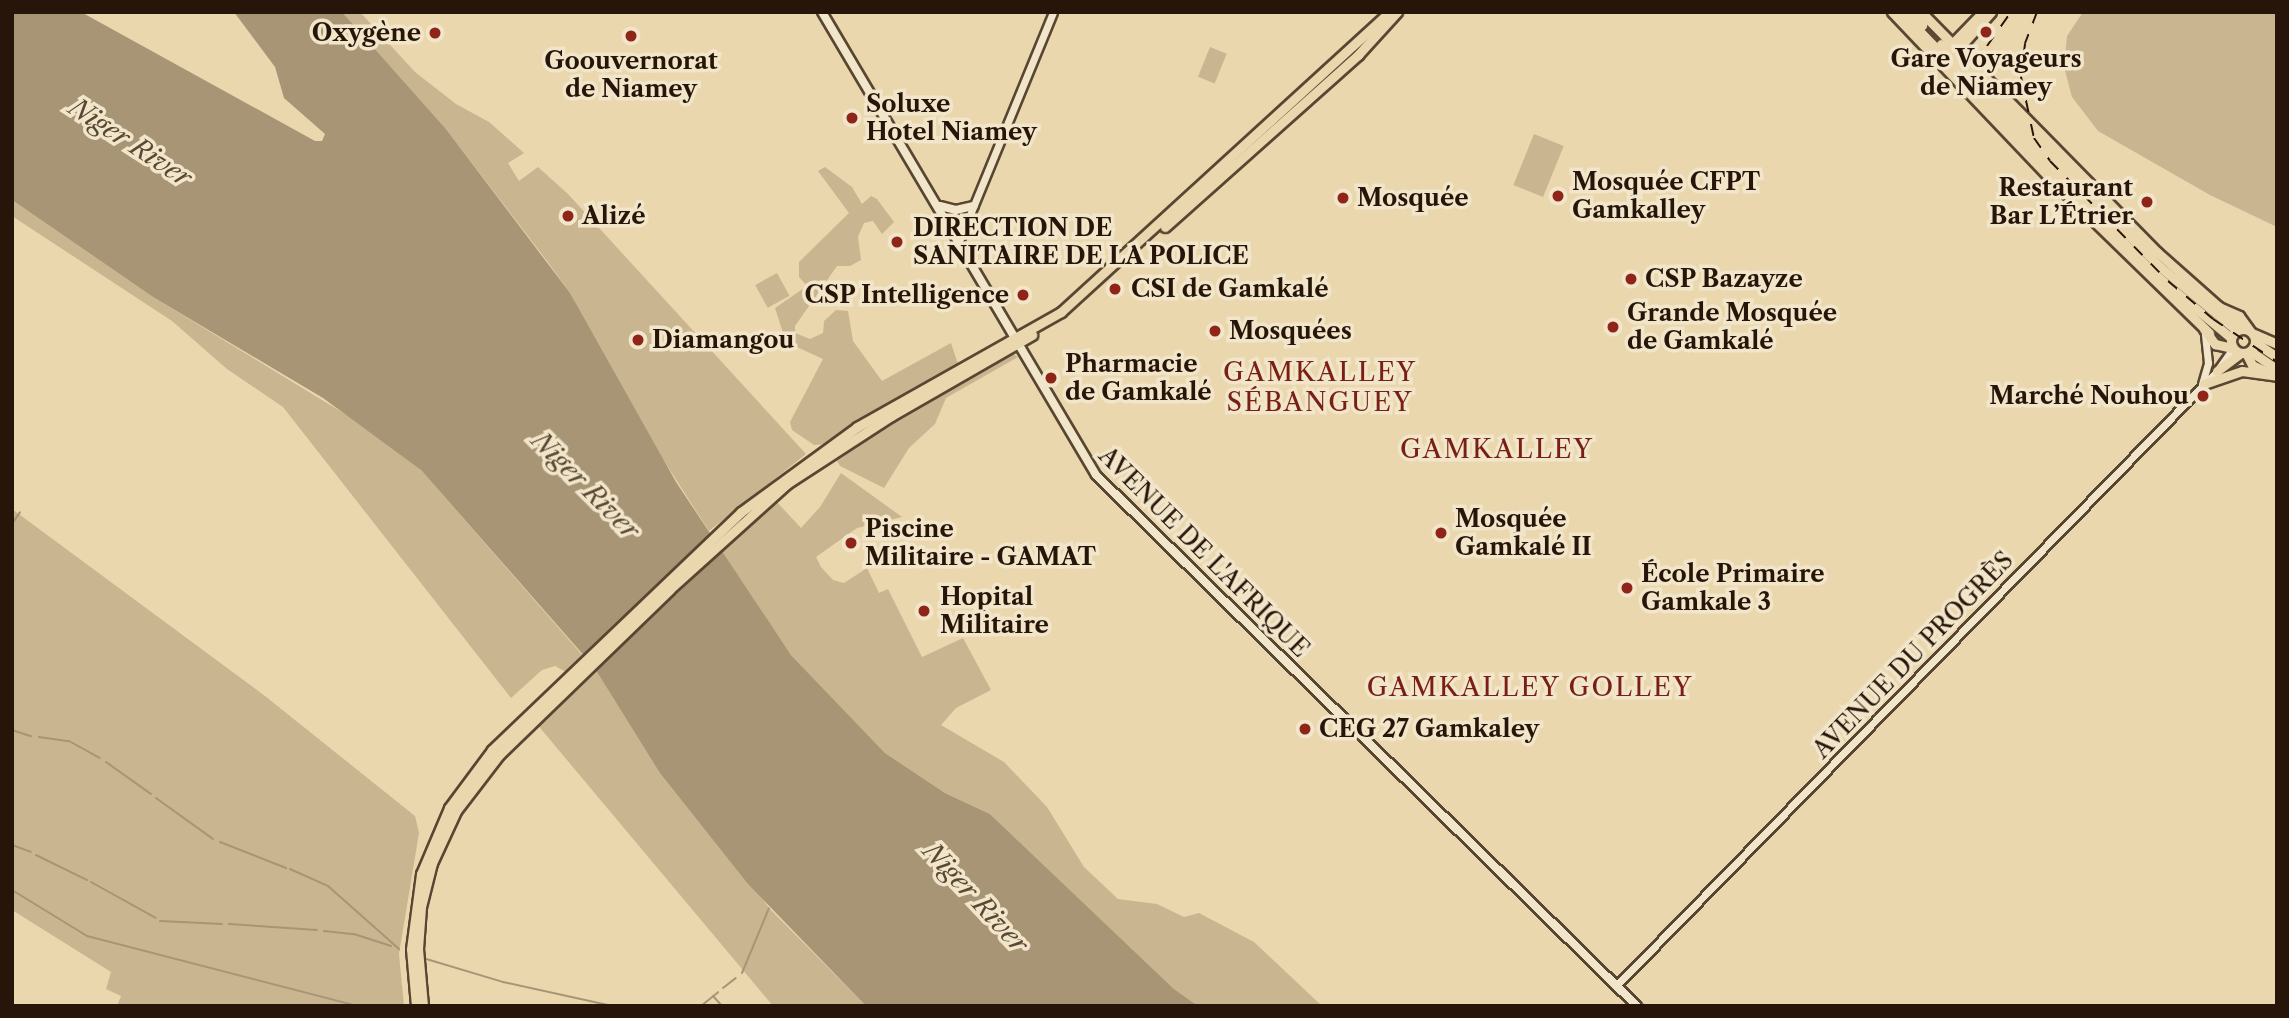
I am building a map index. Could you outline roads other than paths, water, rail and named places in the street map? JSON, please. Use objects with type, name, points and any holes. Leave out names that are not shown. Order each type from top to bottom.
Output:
[{"type":"main road","name":"AVENUE DE L'AFRIQUE","points":[[822,12],[960,239],[1085,460],[1115,496],[1637,1006]]},
{"type":"main road","points":[[1017,340],[1078,298],[1389,12]]},
{"type":"main road","points":[[416,1006],[414,954],[421,874],[465,782],[740,512],[860,430],[1082,302],[1358,55],[1397,12]]},
{"type":"main road","points":[[1892,12],[2057,185],[2203,328],[2215,344],[2243,342],[2277,346]]},
{"type":"main road","points":[[1901,12],[2151,271],[2243,342],[2277,357]]},
{"type":"main road","points":[[1910,12],[2159,266],[2243,342]]},
{"type":"main road","points":[[1921,12],[2157,252],[2236,319],[2252,365],[2277,376]]},
{"type":"main road","points":[[1955,47],[1983,12]]},
{"type":"main road","points":[[1941,33],[1968,31],[1991,12]]},
{"type":"main road","points":[[1968,31],[1968,61]]},
{"type":"main road","points":[[940,206],[956,210],[974,206]]},
{"type":"main road","points":[[950,222],[969,217]]},
{"type":"main road","points":[[2217,371],[2243,342]]},
{"type":"main road","points":[[2202,386],[2234,373],[2267,370]]},
{"type":"main road","points":[[414,954],[424,1006]]},
{"type":"street","points":[[960,239],[1053,12]]},
{"type":"street","points":[[2202,386],[2209,355],[2203,328]]},
{"type":"street","name":"AVENUE DU PROGRÈS","points":[[1617,985],[2217,371]]},
{"type":"water","name":"Niger River","points":[[12,12],[81,12],[315,141],[322,141],[325,134],[284,98],[275,67],[234,12],[342,12],[446,129],[570,293],[676,482],[791,655],[885,753],[945,793],[990,814],[1174,989],[1198,1006],[866,1006],[748,884],[660,773],[594,667],[421,470],[323,398],[153,297],[12,200]]},
{"type":"waterway","points":[[12,524],[20,512]]},
{"type":"waterway","points":[[12,730],[31,736]]},
{"type":"waterway","points":[[39,737],[69,741],[100,758]]},
{"type":"waterway","points":[[106,762],[151,794]]},
{"type":"waterway","points":[[156,798],[213,839]]},
{"type":"waterway","points":[[220,842],[286,868]]},
{"type":"waterway","points":[[12,845],[31,852]]},
{"type":"waterway","points":[[36,855],[87,880]]},
{"type":"waterway","points":[[290,869],[328,886],[399,949]]},
{"type":"waterway","points":[[91,882],[156,918]]},
{"type":"waterway","points":[[12,890],[87,936],[357,1006]]},
{"type":"waterway","points":[[742,973],[769,908]]},
{"type":"waterway","points":[[160,921],[222,924]]},
{"type":"waterway","points":[[229,924],[317,930]]},
{"type":"waterway","points":[[324,931],[354,934],[391,946]]},
{"type":"waterway","points":[[423,958],[503,982],[612,1006]]},
{"type":"waterway","points":[[723,988],[736,978]]},
{"type":"waterway","points":[[701,1006],[718,992]]},
{"type":"waterway","points":[[713,996],[722,1006]]},
{"type":"railway","points":[[1987,46],[2011,12]]},
{"type":"railway","points":[[2037,12],[2025,44],[2021,77],[2034,138],[2050,161],[2168,281],[2213,319],[2277,362]]},
{"type":"place","name":"Gare Voyageurs de Niamey","points":[[1986,32]]},
{"type":"place","name":"Oxygène","points":[[435,33]]},
{"type":"place","name":"Goouvernorat de Niamey","points":[[631,36]]},
{"type":"place","name":"Soluxe Hotel Niamey","points":[[852,118]]},
{"type":"place","name":"Mosquée CFPT Gamkalley","points":[[1558,196]]},
{"type":"place","name":"Mosquée","points":[[1343,198]]},
{"type":"place","name":"Restaurant Bar L’Étrier","points":[[2147,202]]},
{"type":"place","name":"Alizé","points":[[568,216]]},
{"type":"place","name":"DIRECTION DE SANITAIRE DE LA POLICE","points":[[897,242]]},
{"type":"place","name":"CSP Bazayze","points":[[1631,279]]},
{"type":"place","name":"CSI de Gamkalé","points":[[1115,289]]},
{"type":"place","name":"CSP Intelligence","points":[[1023,295]]},
{"type":"place","name":"Grande Mosquée de Gamkalé","points":[[1613,327]]},
{"type":"place","name":"Mosquées","points":[[1215,331]]},
{"type":"place","name":"Diamangou","points":[[638,340]]},
{"type":"place","name":"Pharmacie de Gamkalé","points":[[1051,378]]},
{"type":"place","name":"Marché Nouhou","points":[[2203,396]]},
{"type":"place","name":"Mosquée Gamkalé II","points":[[1441,533]]},
{"type":"place","name":"Piscine Militaire - GAMAT","points":[[851,543]]},
{"type":"place","name":"École Primaire Gamkale 3","points":[[1627,588]]},
{"type":"place","name":"Hopital Militaire","points":[[924,611]]},
{"type":"place","name":"CEG 27 Gamkaley","points":[[1305,729]]},
{"type":"district","name":"GAMKALLEY SÉBANGUEY","points":[[1320,388]]},
{"type":"district","name":"GAMKALLEY","points":[[1497,450]]},
{"type":"district","name":"GAMKALLEY GOLLEY","points":[[1530,688]]}]
